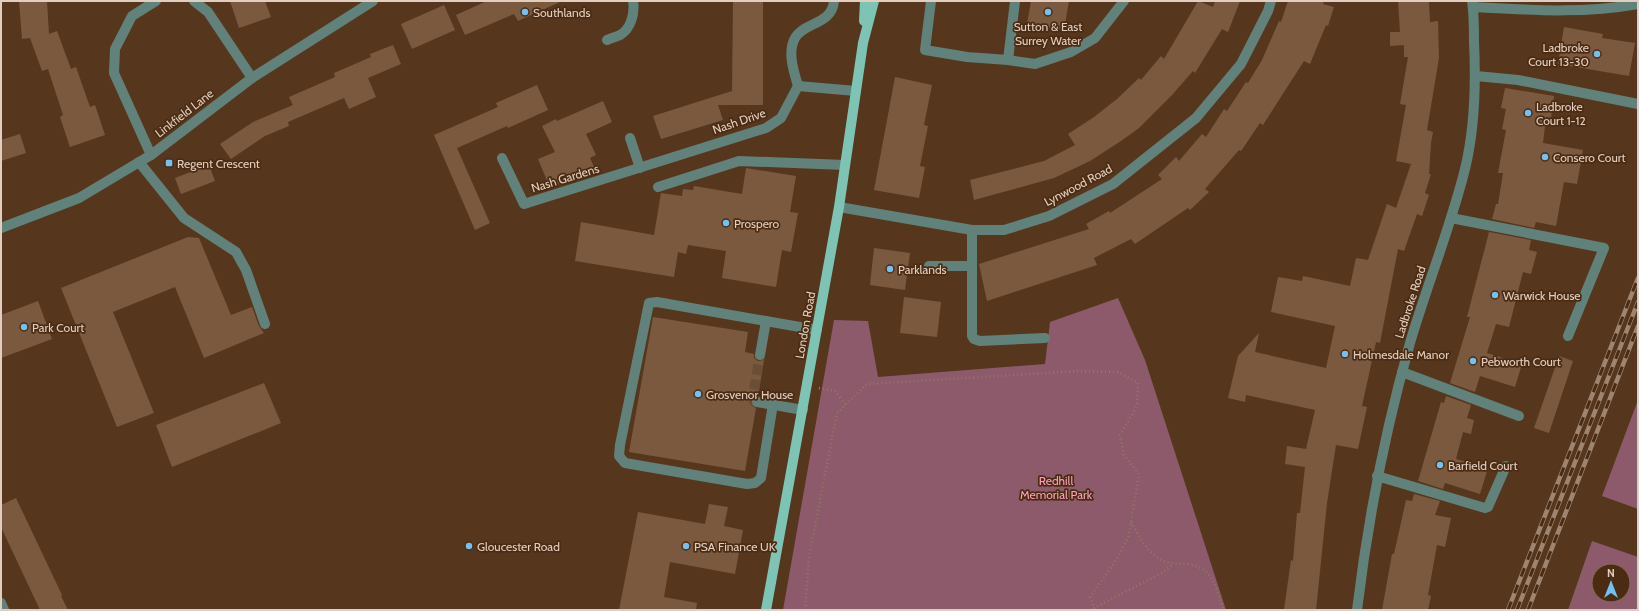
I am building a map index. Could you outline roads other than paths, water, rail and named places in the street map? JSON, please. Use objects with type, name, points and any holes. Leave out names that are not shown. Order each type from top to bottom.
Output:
[{"type":"main road","name":"London Road","points":[[864,43],[865,1]]},
{"type":"main road","name":"London Road","points":[[766,610],[808,386],[839,207],[864,43],[874,1]]},
{"type":"street","points":[[151,155],[114,73],[115,49],[132,16],[156,1]]},
{"type":"street","points":[[194,1],[208,12],[252,78]]},
{"type":"street","name":"Linkfield Lane","points":[[1,228],[28,219],[79,198],[151,155],[252,78],[373,1]]},
{"type":"street","points":[[607,40],[620,35],[628,27],[634,9],[633,1]]},
{"type":"street","points":[[834,1],[828,15],[818,23],[806,28],[795,37],[791,51],[793,69],[798,86],[856,91]]},
{"type":"street","points":[[931,1],[925,50],[967,57],[1008,60],[1035,64],[1071,52],[1095,38],[1124,1]]},
{"type":"street","points":[[1008,60],[1016,1]]},
{"type":"street","name":"Lynwood Road","points":[[839,207],[972,230],[1004,230],[1049,216],[1113,184],[1196,118],[1241,64],[1268,11],[1271,1]]},
{"type":"street","points":[[1473,4],[1546,11],[1607,9],[1638,4]]},
{"type":"street","name":"Ladbroke Road","points":[[1357,610],[1363,554],[1377,476],[1402,372],[1410,342],[1451,218],[1465,169],[1470,143],[1476,76],[1473,4]]},
{"type":"street","points":[[1476,76],[1518,80],[1638,104]]},
{"type":"street","name":"Nash Drive","points":[[670,158],[766,128],[775,123],[785,111],[798,86]]},
{"type":"street","points":[[630,138],[640,168]]},
{"type":"street","name":"Nash Gardens","points":[[502,158],[524,204],[670,158]]},
{"type":"street","points":[[658,186],[739,161],[845,165]]},
{"type":"street","points":[[139,162],[184,218],[236,252],[246,270],[265,324]]},
{"type":"street","points":[[1451,218],[1604,248],[1568,336]]},
{"type":"street","points":[[972,230],[972,336],[974,339],[980,341],[1045,338]]},
{"type":"street","points":[[929,266],[971,266]]},
{"type":"street","points":[[773,404],[761,478],[755,483],[747,484],[625,462],[619,456],[649,303],[657,302],[817,330]]},
{"type":"street","points":[[760,355],[766,321]]},
{"type":"street","points":[[1402,372],[1519,416]]},
{"type":"street","points":[[757,402],[803,410]]},
{"type":"street","points":[[1377,476],[1485,508],[1488,507],[1506,466]]},
{"type":"street","points":[[1,603],[4,610]]},
{"type":"tunnel","points":[[757,402],[754,401],[753,396],[760,355]]},
{"type":"railway","points":[[1508,610],[1638,278]]},
{"type":"railway","points":[[1517,610],[1638,302]]},
{"type":"railway","points":[[1528,610],[1638,326]]},
{"type":"place","name":"Southlands","points":[[525,12]]},
{"type":"place","name":"Sutton & East Surrey Water","points":[[1048,12]]},
{"type":"place","name":"Ladbroke Court 13-30","points":[[1597,54]]},
{"type":"place","name":"Ladbroke Court 1-12","points":[[1528,113]]},
{"type":"place","name":"Consero Court","points":[[1545,157]]},
{"type":"place","name":"Regent Crescent","points":[[169,163]]},
{"type":"place","name":"Prospero","points":[[726,223]]},
{"type":"place","name":"Parklands","points":[[890,269]]},
{"type":"place","name":"Warwick House","points":[[1495,295]]},
{"type":"place","name":"Park Court","points":[[24,327]]},
{"type":"place","name":"Holmesdale Manor","points":[[1345,354]]},
{"type":"place","name":"Pebworth Court","points":[[1473,361]]},
{"type":"place","name":"Grosvenor House","points":[[698,394]]},
{"type":"place","name":"Barfield Court","points":[[1440,465]]},
{"type":"place","name":"Gloucester Road","points":[[469,546]]},
{"type":"place","name":"PSA Finance UK","points":[[686,546]]},
{"type":"park label","name":"Redhill Memorial Park","points":[[1056,487]]}]
